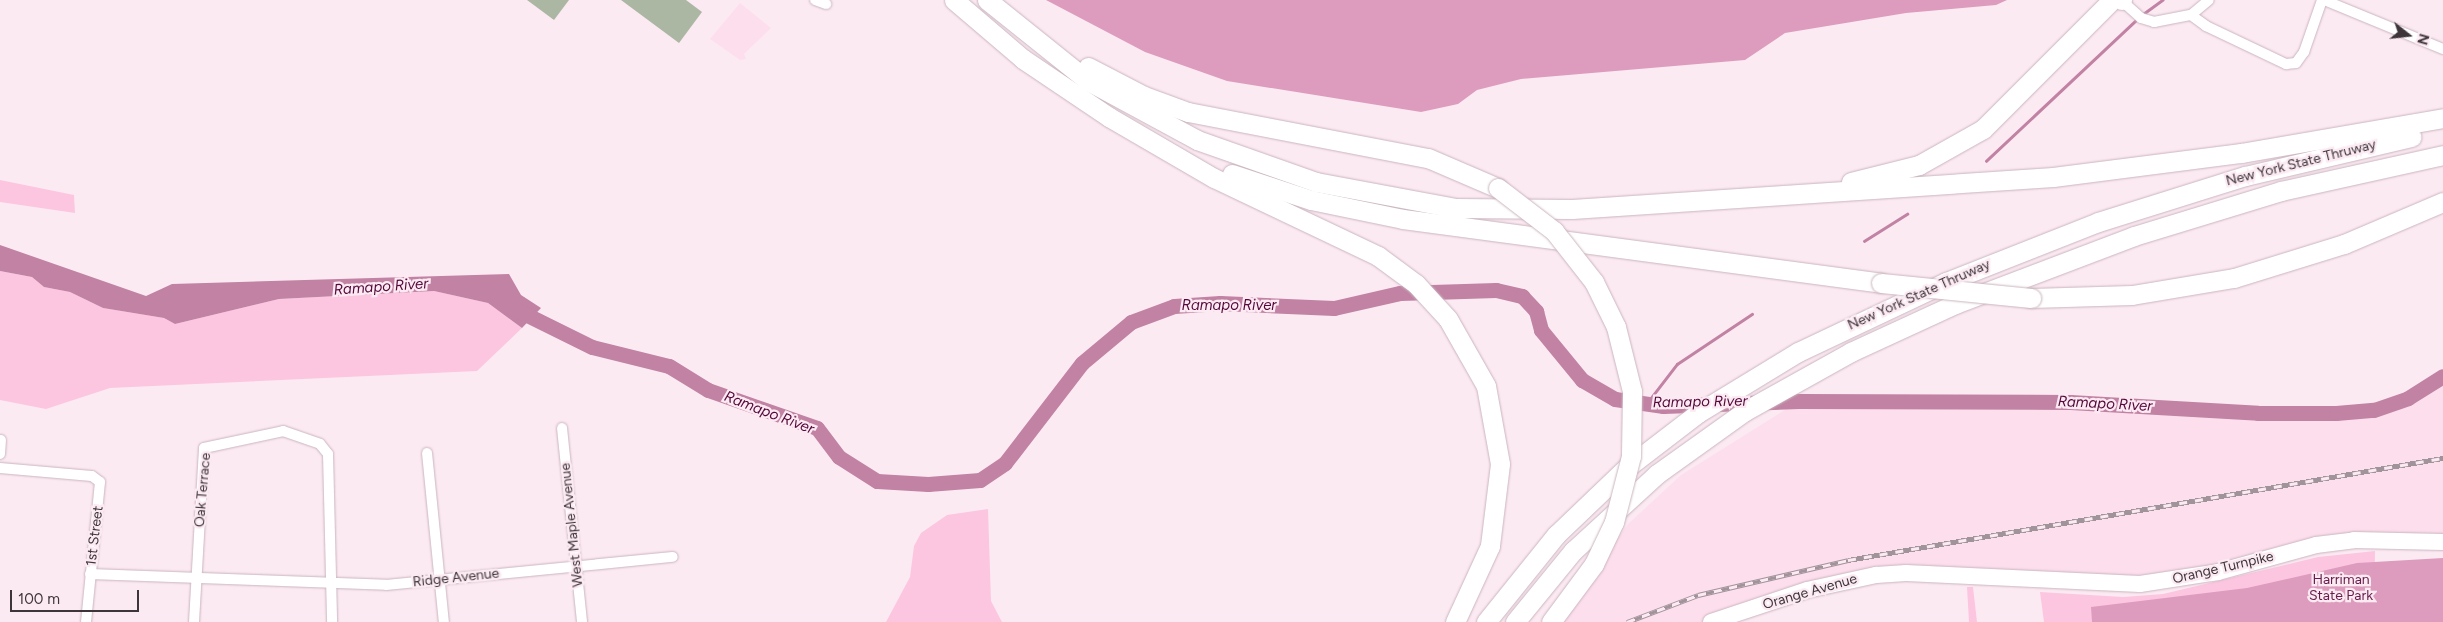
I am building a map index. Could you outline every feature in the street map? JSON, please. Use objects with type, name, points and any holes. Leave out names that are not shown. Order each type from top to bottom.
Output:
[{"type":"highway","points":[[954,0],[1051,80],[1214,178],[1378,256],[1433,301],[1474,359],[1495,418],[1499,496],[1487,555],[1456,620]]},
{"type":"highway","points":[[987,0],[1102,75],[1173,107],[1235,124],[1428,158],[1498,188],[1554,231],[1594,282],[1616,327],[1632,391],[1631,456],[1617,514],[1594,564],[1551,622]]},
{"type":"highway","points":[[987,0],[1063,64],[1141,112],[1226,152],[1316,182],[1407,202],[1480,209],[1556,210],[2099,172],[2250,152],[2443,118]]},
{"type":"highway","points":[[1731,199],[1867,179],[1919,164],[1955,148],[2012,105],[2126,5]]},
{"type":"highway","name":"New York State Thruway","points":[[1486,622],[1572,518],[1624,469],[1678,427],[1777,364],[1931,288],[2098,222],[2275,168],[2443,130]]},
{"type":"highway","points":[[1170,151],[1280,191],[1374,214],[1881,283],[2032,298],[2132,294],[2234,278],[2336,248],[2443,202]]},
{"type":"highway","name":"New York State Thruway","points":[[1515,622],[1605,519],[1697,444],[1830,362],[1955,304],[2134,236],[2282,192],[2443,155]]},
{"type":"main road","name":"Orange Turnpike","points":[[2001,579],[2140,584],[2218,572],[2316,545],[2354,540],[2443,542]]},
{"type":"main road","name":"Orange Avenue","points":[[1711,622],[1807,590],[1876,575],[2001,579]]},
{"type":"street","points":[[815,0],[826,4]]},
{"type":"street","points":[[2126,5],[2163,22],[2191,15],[2209,0]]},
{"type":"street","points":[[2191,15],[2206,26],[2286,64],[2296,62],[2304,52],[2323,0],[2443,49]]},
{"type":"street","name":"West Maple Avenue","points":[[562,428],[582,622]]},
{"type":"street","name":"Oak Terrace","points":[[194,622],[204,448],[283,431],[320,444],[328,454],[332,622]]},
{"type":"street","points":[[0,454],[1,440]]},
{"type":"street","points":[[427,453],[444,622]]},
{"type":"street","name":"1st Street","points":[[0,468],[92,476],[99,480],[101,486],[86,622]]},
{"type":"street","name":"Ridge Avenue","points":[[90,574],[331,585],[440,580],[672,556]]},
{"type":"shaded area","points":[[740,3],[771,28],[744,54],[746,59],[740,60],[710,39]]},
{"type":"shaded area","points":[[2443,376],[2443,542],[2387,538],[2177,580],[1906,573],[1711,622],[1559,622],[1628,524],[1681,475],[1799,401],[2070,402],[2258,413],[2336,413],[2374,410],[2408,398]]},
{"type":"green space","points":[[1046,0],[2007,0],[1996,5],[1906,13],[1785,33],[1745,60],[1521,79],[1477,90],[1458,104],[1421,112],[1227,81],[1145,52]]},
{"type":"green space","points":[[0,180],[74,195],[75,213],[0,202]]},
{"type":"green space","points":[[0,271],[32,277],[44,287],[70,292],[103,308],[164,318],[175,324],[279,299],[434,291],[488,303],[522,328],[477,371],[110,388],[46,409],[0,400]]},
{"type":"green space","points":[[988,509],[991,601],[1002,622],[886,622],[910,577],[914,546],[921,533],[947,515]]},
{"type":"green space","name":"Harriman State Park","points":[[2375,551],[2374,607],[2443,622],[2044,622],[2040,592],[2123,597],[2163,594],[2318,557]]},
{"type":"green space","name":"Harriman State Park","points":[[2443,558],[2443,622],[2092,622],[2091,607],[2247,588],[2357,563]]},
{"type":"green space","points":[[1967,587],[1973,587],[1977,622],[1969,622]]},
{"type":"water","points":[[0,245],[146,296],[172,284],[509,274],[521,295],[541,308],[522,328],[488,303],[434,291],[279,299],[175,324],[164,318],[103,308],[70,292],[44,287],[32,277],[0,271]]},
{"type":"building","points":[[527,0],[569,0],[554,20]]},
{"type":"building","points":[[621,0],[686,0],[702,12],[679,43]]},
{"type":"waterway","points":[[2143,14],[2162,0]]},
{"type":"waterway","points":[[1986,161],[2137,19]]},
{"type":"waterway","points":[[1864,241],[1907,214]]},
{"type":"waterway","name":"Ramapo River","points":[[513,308],[592,347],[669,366],[708,390],[817,428],[839,457],[877,481],[928,484],[980,480],[1005,463],[1082,363],[1131,322],[1174,306],[1220,303],[1334,308],[1400,293],[1496,290],[1522,296],[1536,311],[1541,330],[1582,380],[1615,399],[1663,406],[1799,401],[2070,402],[2258,413],[2336,413],[2374,410],[2408,398],[2443,376]]},
{"type":"waterway","points":[[1647,403],[1677,364],[1752,314]]},
{"type":"railway","points":[[1627,622],[1698,595],[1848,560],[2443,458]]}]
